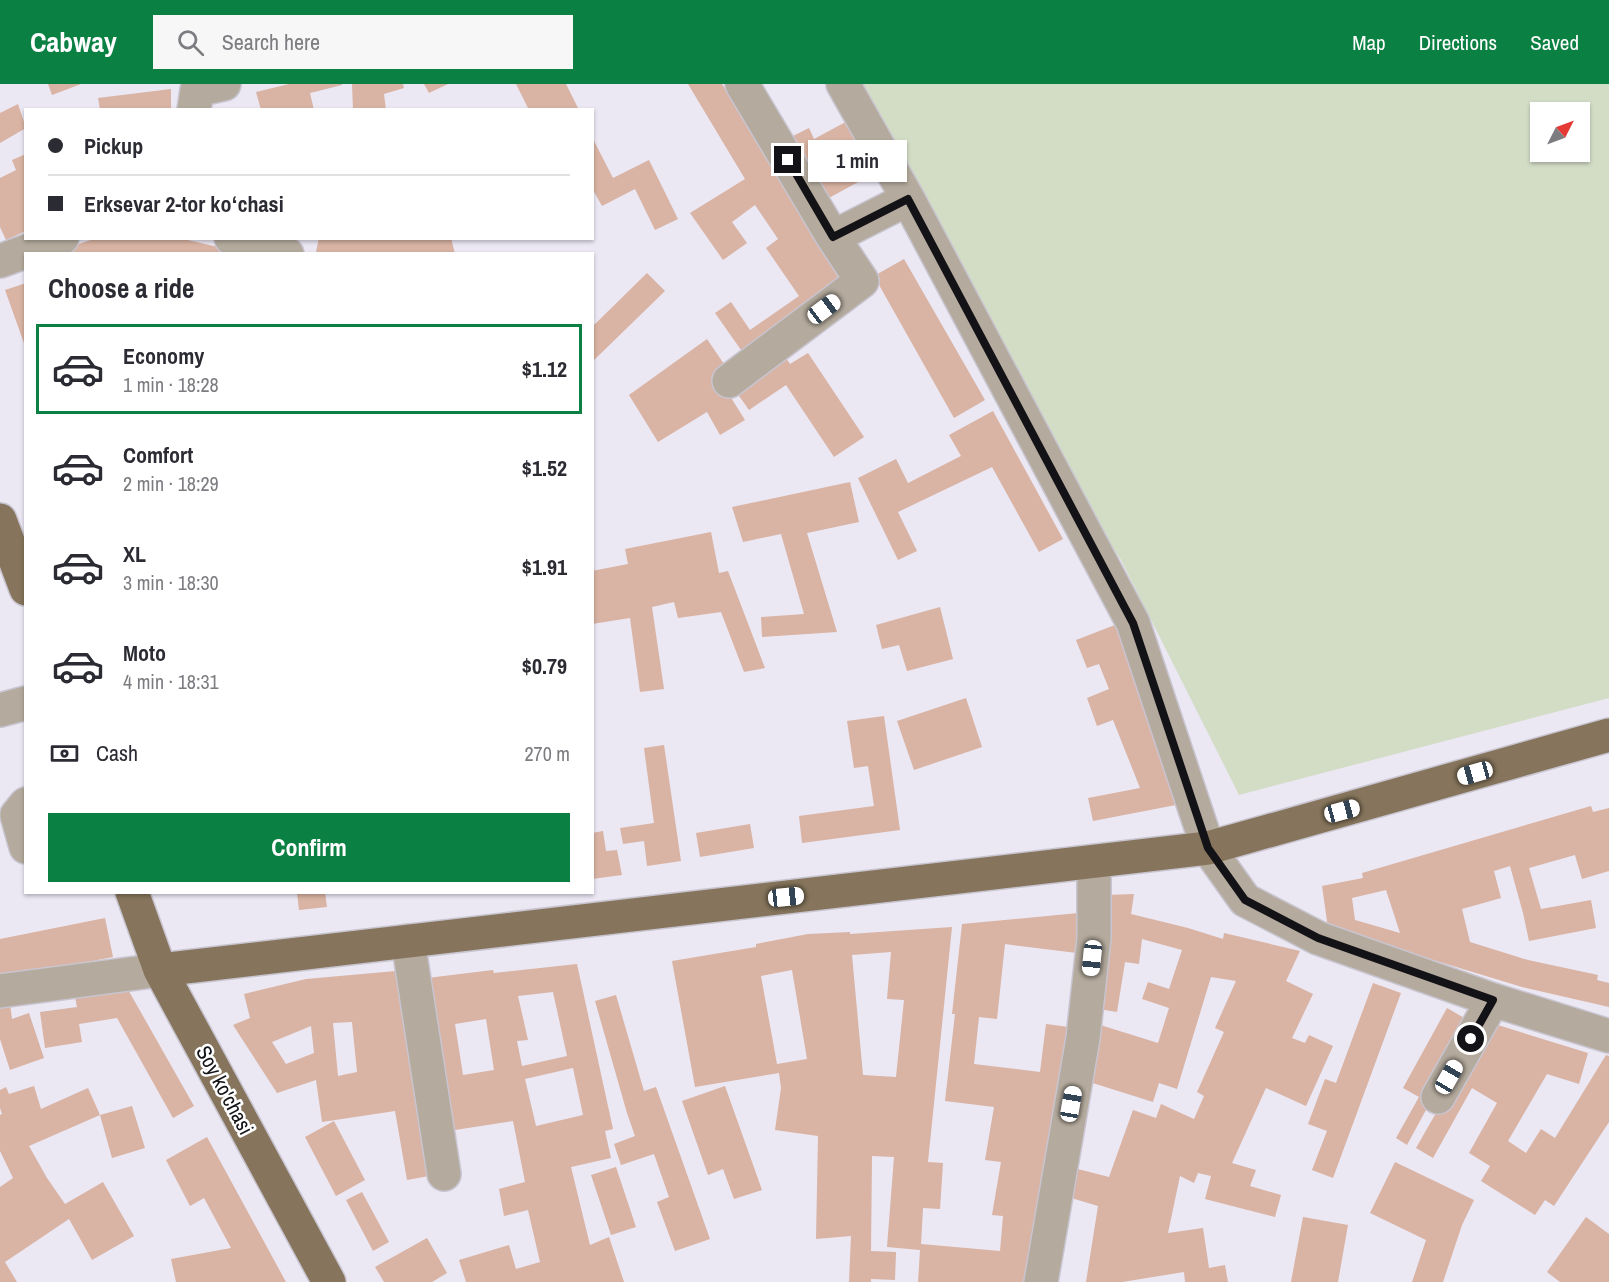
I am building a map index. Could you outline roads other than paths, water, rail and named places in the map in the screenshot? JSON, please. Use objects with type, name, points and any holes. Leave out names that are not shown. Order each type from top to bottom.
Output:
[{"type":"main road","points":[[0,520],[24,584]]},
{"type":"main road","points":[[160,970],[1208,848],[1609,735]]},
{"type":"main road","name":"Soy ko'chasi","points":[[133,894],[160,970],[328,1282]]},
{"type":"street","points":[[194,108],[197,90],[224,84]]},
{"type":"street","points":[[729,381],[862,281],[833,237],[742,84]]},
{"type":"street","points":[[843,84],[908,199],[1133,623],[1208,848],[1245,900],[1318,938],[1493,1000],[1609,1036]]},
{"type":"street","points":[[833,237],[908,199]]},
{"type":"street","points":[[24,252],[57,240]]},
{"type":"street","points":[[238,240],[280,252]]},
{"type":"street","points":[[0,261],[24,252]]},
{"type":"street","points":[[0,710],[24,704]]},
{"type":"street","points":[[24,806],[17,815],[24,840]]},
{"type":"street","points":[[1041,1282],[1083,1038],[1094,938],[1094,861]]},
{"type":"street","points":[[408,941],[444,1174]]},
{"type":"street","points":[[0,991],[160,970]]},
{"type":"street","points":[[1438,1097],[1493,1000]]}]
